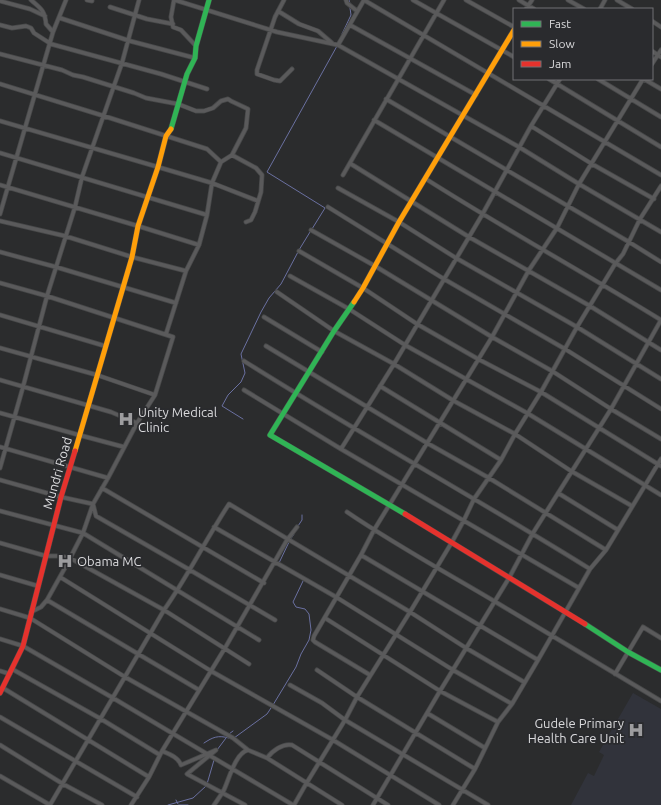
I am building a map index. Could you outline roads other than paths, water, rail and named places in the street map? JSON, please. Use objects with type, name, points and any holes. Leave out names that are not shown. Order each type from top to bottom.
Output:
[{"type":"street","points":[[31,0],[40,7],[45,16],[46,24],[53,32]]},
{"type":"street","points":[[0,214],[24,128],[51,44],[53,32],[60,18],[66,0]]},
{"type":"street","points":[[87,0],[92,1]]},
{"type":"street","points":[[0,468],[47,296],[75,207],[82,178],[122,63],[139,0]]},
{"type":"street","points":[[196,46],[181,30],[173,27],[171,17],[175,0],[270,30],[338,45],[519,147],[661,232]]},
{"type":"street","points":[[60,18],[127,40],[195,58],[196,46],[210,0]]},
{"type":"street","points":[[284,0],[270,30],[257,74],[280,81],[292,69]]},
{"type":"street","points":[[346,0],[347,4],[357,11]]},
{"type":"street","points":[[338,45],[364,0],[661,175]]},
{"type":"street","points":[[413,0],[513,56]]},
{"type":"street","points":[[343,174],[444,0]]},
{"type":"street","points":[[466,0],[513,26]]},
{"type":"street","points":[[519,0],[527,7],[532,0]]},
{"type":"street","points":[[568,0],[582,8]]},
{"type":"street","points":[[617,0],[630,8]]},
{"type":"street","points":[[0,1],[30,9],[45,16]]},
{"type":"street","points":[[110,8],[173,24]]},
{"type":"street","points":[[278,11],[299,24],[318,31],[332,43]]},
{"type":"street","points":[[0,25],[12,28],[26,26],[31,28],[34,33],[51,44],[122,63],[207,89]]},
{"type":"street","points":[[350,25],[476,95]]},
{"type":"street","points":[[513,32],[464,116],[399,222],[388,245],[363,288],[334,331],[270,435],[452,542],[509,578],[566,611],[628,652],[661,670]]},
{"type":"street","points":[[659,56],[661,50]]},
{"type":"street","points":[[0,54],[134,93],[146,98],[178,104],[196,111],[204,111],[213,108],[222,101],[228,99],[248,109],[246,128],[232,155],[221,162],[212,183],[207,215],[199,246],[186,270],[166,334]]},
{"type":"street","name":"Mundri Road","points":[[0,693],[23,646],[61,497],[132,257],[138,226],[158,167],[166,136],[171,131],[187,74],[195,58]]},
{"type":"street","points":[[551,80],[661,147]]},
{"type":"street","points":[[342,449],[482,215],[543,105],[559,80]]},
{"type":"street","points":[[600,80],[661,118]]},
{"type":"street","points":[[370,675],[314,642],[314,636],[374,530],[414,463],[454,401],[466,378],[518,292],[529,270],[557,228],[569,207],[579,184],[642,80]]},
{"type":"street","points":[[645,80],[661,89]]},
{"type":"street","points":[[0,84],[207,149],[221,162]]},
{"type":"street","points":[[386,99],[661,262]]},
{"type":"street","points":[[374,120],[661,290]]},
{"type":"street","points":[[0,122],[212,183],[258,201]]},
{"type":"street","points":[[531,126],[592,164],[654,199]]},
{"type":"street","points":[[0,153],[207,215]]},
{"type":"street","points":[[232,155],[256,168],[262,175],[261,192],[258,201],[250,220],[246,222]]},
{"type":"street","points":[[351,164],[469,237],[529,270],[661,350]]},
{"type":"street","points":[[373,805],[440,690],[509,578],[533,533],[611,409],[661,320],[482,215],[426,179]]},
{"type":"street","points":[[0,186],[75,207],[199,246]]},
{"type":"street","points":[[0,640],[23,646],[294,805],[370,675],[452,542],[474,498],[501,460],[514,434],[541,392],[577,327],[615,264],[622,256],[640,219],[661,186]]},
{"type":"street","points":[[338,188],[399,222],[456,258],[518,292],[661,379]]},
{"type":"street","points":[[328,207],[444,279],[565,349],[661,408]]},
{"type":"street","points":[[0,221],[65,236],[132,257],[186,270]]},
{"type":"street","points":[[311,230],[375,266],[552,371],[661,439]]},
{"type":"street","points":[[298,251],[363,288],[417,324],[478,359],[541,392],[659,466]]},
{"type":"street","points":[[0,252],[176,302]]},
{"type":"street","points":[[290,276],[349,309],[405,345],[527,413],[661,495]]},
{"type":"street","points":[[0,283],[47,296],[173,336],[155,395],[137,423],[93,504],[83,533],[47,600],[41,607],[31,612]]},
{"type":"street","points":[[277,292],[334,331],[514,434],[571,471],[632,506]]},
{"type":"street","points":[[0,315],[105,346]]},
{"type":"street","points":[[264,317],[322,352]]},
{"type":"street","points":[[266,346],[427,443],[489,478],[606,550]]},
{"type":"street","points":[[0,348],[97,375],[155,395]]},
{"type":"street","points":[[244,361],[295,394],[474,498],[590,569]]},
{"type":"street","points":[[0,380],[111,412],[137,423]]},
{"type":"street","points":[[380,386],[501,460]]},
{"type":"street","points":[[244,390],[283,415],[579,588]]},
{"type":"street","points":[[0,413],[124,447]]},
{"type":"street","points":[[0,448],[108,478]]},
{"type":"street","points":[[453,805],[475,768],[498,722],[512,704],[590,569],[606,550],[645,485],[659,466],[661,459]]},
{"type":"street","points":[[0,480],[61,497],[93,504]]},
{"type":"street","points":[[102,488],[264,582]]},
{"type":"street","points":[[558,493],[618,530]]},
{"type":"street","points":[[93,504],[96,516],[275,620]]},
{"type":"street","points":[[0,776],[50,805],[89,741],[164,610],[177,592],[202,547],[229,504],[524,682]]},
{"type":"street","points":[[0,511],[83,533],[177,592],[259,640]]},
{"type":"street","points":[[347,512],[436,568],[661,701]]},
{"type":"street","points":[[214,527],[336,597],[396,633],[453,670],[512,704]]},
{"type":"street","points":[[131,805],[276,562],[287,540],[297,527]]},
{"type":"street","points":[[0,543],[46,556],[70,558],[164,610],[249,664]]},
{"type":"street","points":[[361,555],[538,660]]},
{"type":"street","points":[[0,576],[38,586]]},
{"type":"street","points":[[60,577],[211,671],[333,740],[439,805]]},
{"type":"street","points":[[47,600],[200,690]]},
{"type":"street","points":[[0,609],[30,618],[125,677],[233,738],[248,750],[267,758],[306,784],[342,805]]},
{"type":"street","points":[[324,618],[440,690],[498,722]]},
{"type":"street","points":[[615,674],[643,626],[661,638]]},
{"type":"street","points":[[317,670],[357,697],[475,768]]},
{"type":"street","points":[[0,671],[11,672],[101,719],[161,753],[176,758],[181,766],[216,750],[188,774],[245,805]]},
{"type":"street","points":[[290,685],[322,703],[345,720],[488,805]]},
{"type":"street","points":[[3,688],[149,777]]},
{"type":"street","points":[[427,713],[485,748]]},
{"type":"street","points":[[0,717],[137,797]]},
{"type":"street","points":[[0,745],[63,784],[102,805]]},
{"type":"street","points":[[267,758],[271,752],[284,745],[292,745],[388,805]]},
{"type":"street","points":[[214,805],[223,792],[241,755],[248,750]]},
{"type":"waterway","points":[[349,0],[350,4]]},
{"type":"waterway","points":[[342,34],[351,15],[350,8]]},
{"type":"waterway","points":[[312,229],[325,208],[267,172],[337,46]]},
{"type":"waterway","points":[[299,250],[310,232]]},
{"type":"waterway","points":[[243,419],[222,406],[228,395],[241,382],[245,373],[241,354],[261,312],[269,298],[281,284],[298,252]]},
{"type":"waterway","points":[[298,526],[302,520],[302,515]]},
{"type":"waterway","points":[[290,540],[294,534]]},
{"type":"waterway","points":[[279,563],[289,542]]},
{"type":"waterway","points":[[273,705],[296,667],[309,640],[311,630],[309,614],[305,609],[296,607],[293,602],[304,579]]},
{"type":"waterway","points":[[234,738],[267,714],[271,708]]},
{"type":"waterway","points":[[229,734],[233,731]]},
{"type":"waterway","points":[[204,743],[216,737],[229,738]]},
{"type":"waterway","points":[[217,750],[226,738]]},
{"type":"waterway","points":[[207,784],[214,760]]},
{"type":"waterway","points":[[168,805],[193,798],[206,786]]},
{"type":"waterway","points":[[176,800],[178,804]]},
{"type":"waterway","points":[[179,805],[188,805]]},
{"type":"place","name":"Unity Medical Clinic","points":[[126,419]]},
{"type":"place","name":"Obama MC","points":[[65,561]]},
{"type":"place","name":"Gudele Primary Health Care Unit","points":[[636,730]]}]
